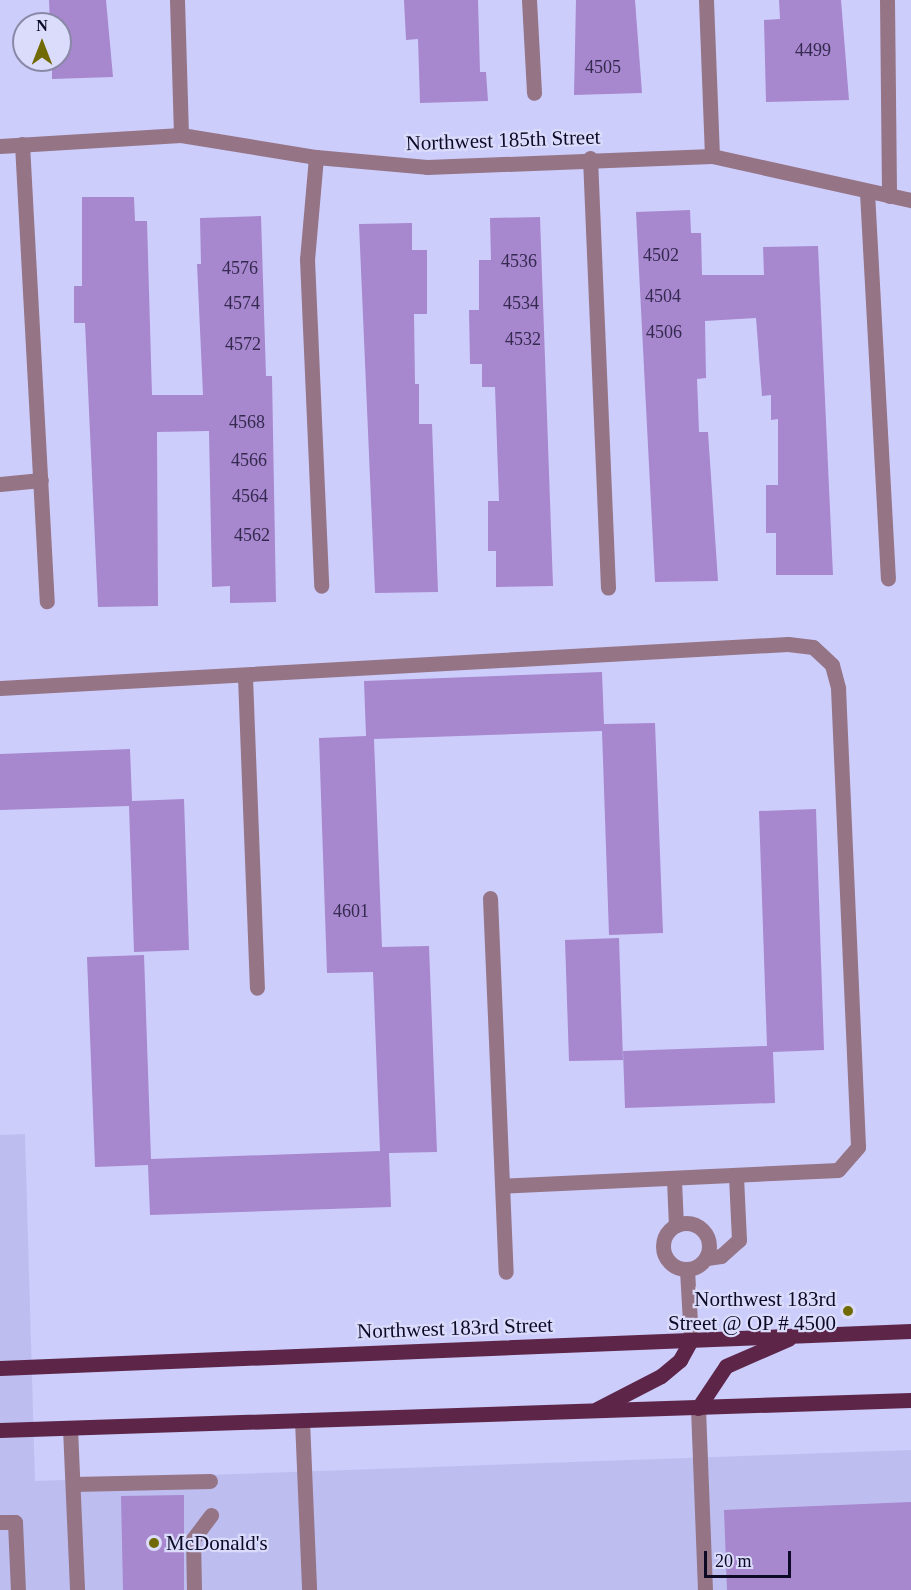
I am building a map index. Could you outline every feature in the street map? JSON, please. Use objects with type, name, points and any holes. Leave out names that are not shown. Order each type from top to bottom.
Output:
[{"type":"main road","name":"Northwest 183rd Street","points":[[0,1368],[911,1331]]},
{"type":"main road","points":[[698,1408],[726,1366],[796,1335]]},
{"type":"main road","points":[[592,1412],[661,1376],[680,1360],[691,1340]]},
{"type":"main road","points":[[0,1430],[911,1400]]},
{"type":"street","points":[[177,0],[181,135]]},
{"type":"street","points":[[529,0],[534,93]]},
{"type":"street","points":[[706,0],[712,156]]},
{"type":"street","points":[[886,0],[889,196]]},
{"type":"street","name":"Northwest 185th Street","points":[[0,146],[181,135],[316,157],[427,167],[590,158],[712,156],[911,200]]},
{"type":"street","points":[[22,144],[47,601]]},
{"type":"street","points":[[316,157],[306,259],[321,586]]},
{"type":"street","points":[[590,158],[608,588]]},
{"type":"street","points":[[867,192],[888,578]]},
{"type":"street","points":[[0,484],[41,480]]},
{"type":"street","points":[[0,688],[245,677],[788,644],[813,647],[832,665],[838,688],[858,1147],[838,1170],[674,1180],[503,1186]]},
{"type":"street","points":[[245,677],[256,988]]},
{"type":"street","points":[[490,898],[507,1272]]},
{"type":"street","points":[[687,1270],[707,1258],[721,1256],[739,1240],[736,1176]]},
{"type":"street","points":[[674,1180],[676,1225],[664,1238],[664,1253],[673,1265],[687,1270]]},
{"type":"street","points":[[676,1225],[703,1229],[710,1243],[707,1258]]},
{"type":"street","points":[[687,1270],[691,1340]]},
{"type":"street","points":[[698,1408],[705,1590]]},
{"type":"street","points":[[302,1420],[309,1590]]},
{"type":"street","points":[[70,1428],[77,1590]]},
{"type":"street","points":[[73,1484],[210,1481]]},
{"type":"street","points":[[194,1590],[194,1539],[211,1515]]},
{"type":"street","points":[[0,1522],[15,1522],[18,1590]]},
{"type":"shaded area","points":[[25,1134],[35,1481],[911,1450],[911,1590],[0,1590],[0,1135]]},
{"type":"building","points":[[49,0],[106,0],[113,77],[52,79],[52,72],[72,72],[72,12],[50,12]]},
{"type":"building","points":[[404,0],[478,0],[480,72],[486,72],[488,101],[420,103],[418,39],[406,40]]},
{"type":"building","points":[[576,0],[635,0],[642,93],[574,95]]},
{"type":"building","points":[[779,0],[841,0],[849,100],[766,102],[764,20],[780,19]]},
{"type":"building","points":[[82,197],[134,197],[135,221],[147,221],[152,395],[203,395],[197,264],[201,264],[200,218],[261,216],[266,376],[272,376],[276,602],[230,603],[230,586],[212,587],[209,431],[157,432],[158,606],[98,607],[85,323],[74,323],[74,286],[82,286]]},
{"type":"building","points":[[690,210],[691,233],[701,233],[702,275],[764,275],[763,247],[818,246],[833,575],[776,575],[776,533],[766,533],[766,485],[778,485],[778,419],[771,420],[771,395],[762,396],[756,318],[705,321],[706,378],[697,379],[699,432],[708,432],[718,581],[655,582],[636,212]]},
{"type":"building","points":[[540,217],[553,586],[496,587],[496,551],[488,551],[488,501],[499,501],[495,387],[482,387],[482,364],[470,364],[469,310],[479,310],[479,260],[491,260],[490,218]]},
{"type":"building","points":[[412,223],[412,250],[427,250],[427,314],[414,314],[415,384],[419,384],[419,424],[432,424],[438,592],[375,593],[359,224]]},
{"type":"building","points":[[602,672],[604,724],[655,723],[663,933],[609,935],[602,731],[374,739],[382,947],[429,946],[437,1152],[389,1153],[391,1207],[150,1215],[148,1165],[95,1167],[87,957],[144,955],[151,1159],[380,1151],[373,972],[327,973],[319,738],[366,736],[364,681]]},
{"type":"building","points":[[130,749],[132,801],[184,799],[189,950],[134,952],[129,806],[0,810],[0,754]]},
{"type":"building","points":[[816,809],[824,1050],[773,1052],[775,1103],[625,1108],[623,1051],[767,1046],[759,811]]},
{"type":"building","points":[[619,938],[623,1060],[569,1061],[565,940]]},
{"type":"building","name":"McDonald's","points":[[184,1495],[184,1590],[123,1590],[121,1496]]},
{"type":"building","points":[[911,1502],[911,1590],[727,1590],[724,1510]]},
{"type":"place","name":"Northwest 183rd Street @ OP # 4500","points":[[848,1311]]},
{"type":"place","name":"McDonald's","points":[[154,1543]]}]
